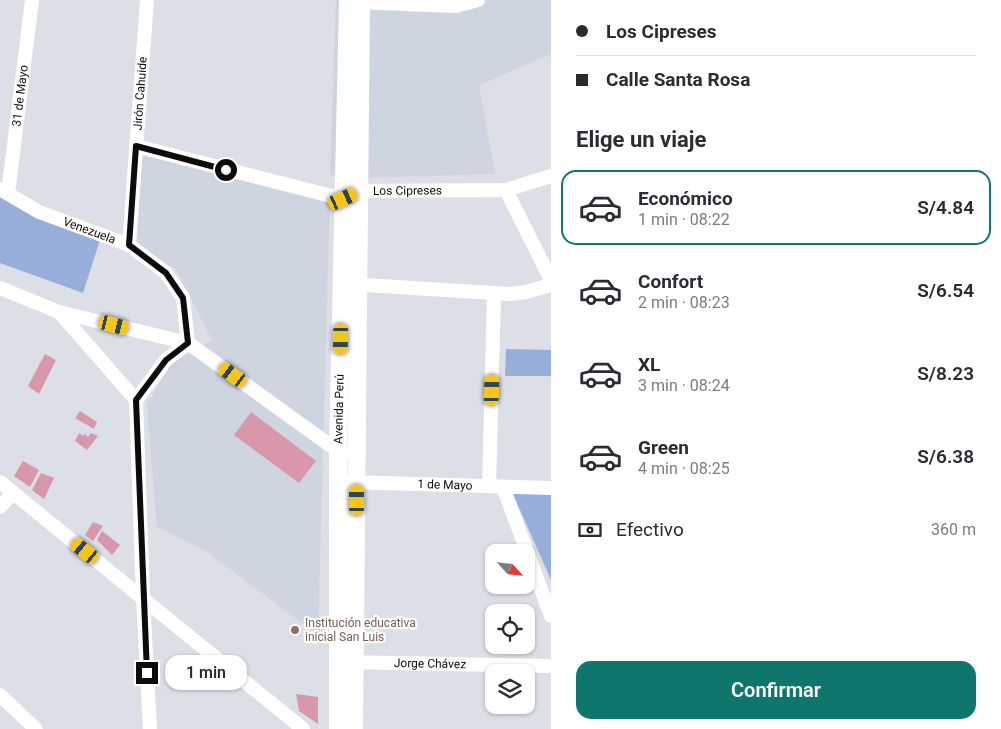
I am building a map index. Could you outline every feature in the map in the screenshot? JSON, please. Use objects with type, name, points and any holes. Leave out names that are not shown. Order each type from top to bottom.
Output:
[{"type":"main road","name":"Avenida Perú","points":[[354,1],[359,192],[350,284],[338,451],[347,662],[354,729]]},
{"type":"main road","name":"Avenida Perú","points":[[338,729],[347,662],[357,482],[350,284],[343,199],[354,1]]},
{"type":"street","name":"31 de Mayo","points":[[4,191],[32,0]]},
{"type":"street","name":"Jirón Cahuide","points":[[129,245],[147,0]]},
{"type":"street","points":[[354,1],[456,6],[478,0]]},
{"type":"street","points":[[136,146],[343,199]]},
{"type":"street","name":"Los Cipreses","points":[[343,199],[359,192],[506,190],[551,176]]},
{"type":"street","points":[[506,190],[551,280]]},
{"type":"street","name":"Venezuela","points":[[4,191],[38,212],[129,245],[166,273],[183,298],[188,343]]},
{"type":"street","points":[[350,284],[494,293],[526,292],[551,285]]},
{"type":"street","points":[[0,288],[59,312],[188,343],[338,451],[357,454]]},
{"type":"street","points":[[494,293],[496,486],[551,616]]},
{"type":"street","points":[[59,312],[136,400]]},
{"type":"street","points":[[150,729],[136,400],[166,360],[188,343]]},
{"type":"street","points":[[0,482],[303,729]]},
{"type":"street","name":"1 de Mayo","points":[[338,482],[551,488]]},
{"type":"street","points":[[0,507],[13,493]]},
{"type":"street","name":"Jorge Chávez","points":[[347,662],[551,666]]},
{"type":"street","points":[[0,695],[36,729]]},
{"type":"shaded area","points":[[336,0],[551,0],[551,54],[479,85],[495,174],[358,178],[330,175]]},
{"type":"shaded area","points":[[130,141],[330,194],[318,635],[206,551],[157,527],[147,404],[172,363],[212,340],[176,269],[122,237]]},
{"type":"shaded area","points":[[0,194],[100,240],[83,293],[0,263]]},
{"type":"shaded area","points":[[506,349],[551,350],[551,376],[505,376]]},
{"type":"shaded area","points":[[512,492],[551,492],[551,580]]},
{"type":"building","points":[[45,354],[56,360],[39,394],[28,386]]},
{"type":"building","points":[[80,411],[97,422],[94,429],[75,418]]},
{"type":"building","points":[[251,412],[316,461],[299,483],[234,435]]},
{"type":"building","points":[[79,433],[83,436],[85,434],[88,437],[91,433],[98,436],[87,450],[75,441]]},
{"type":"building","points":[[23,461],[39,470],[30,487],[14,476]]},
{"type":"building","points":[[41,473],[54,478],[44,499],[32,490]]},
{"type":"building","points":[[93,522],[103,526],[93,541],[85,535]]},
{"type":"building","points":[[102,531],[120,545],[112,555],[97,540]]},
{"type":"building","points":[[296,694],[318,697],[318,724],[299,711]]},
{"type":"place","name":"Institución educativa inicial San Luis","points":[[295,630]]},
{"type":"route","points":[[147,673],[136,400],[166,360],[188,343],[183,298],[166,273],[129,245],[136,146],[226,170]]}]
